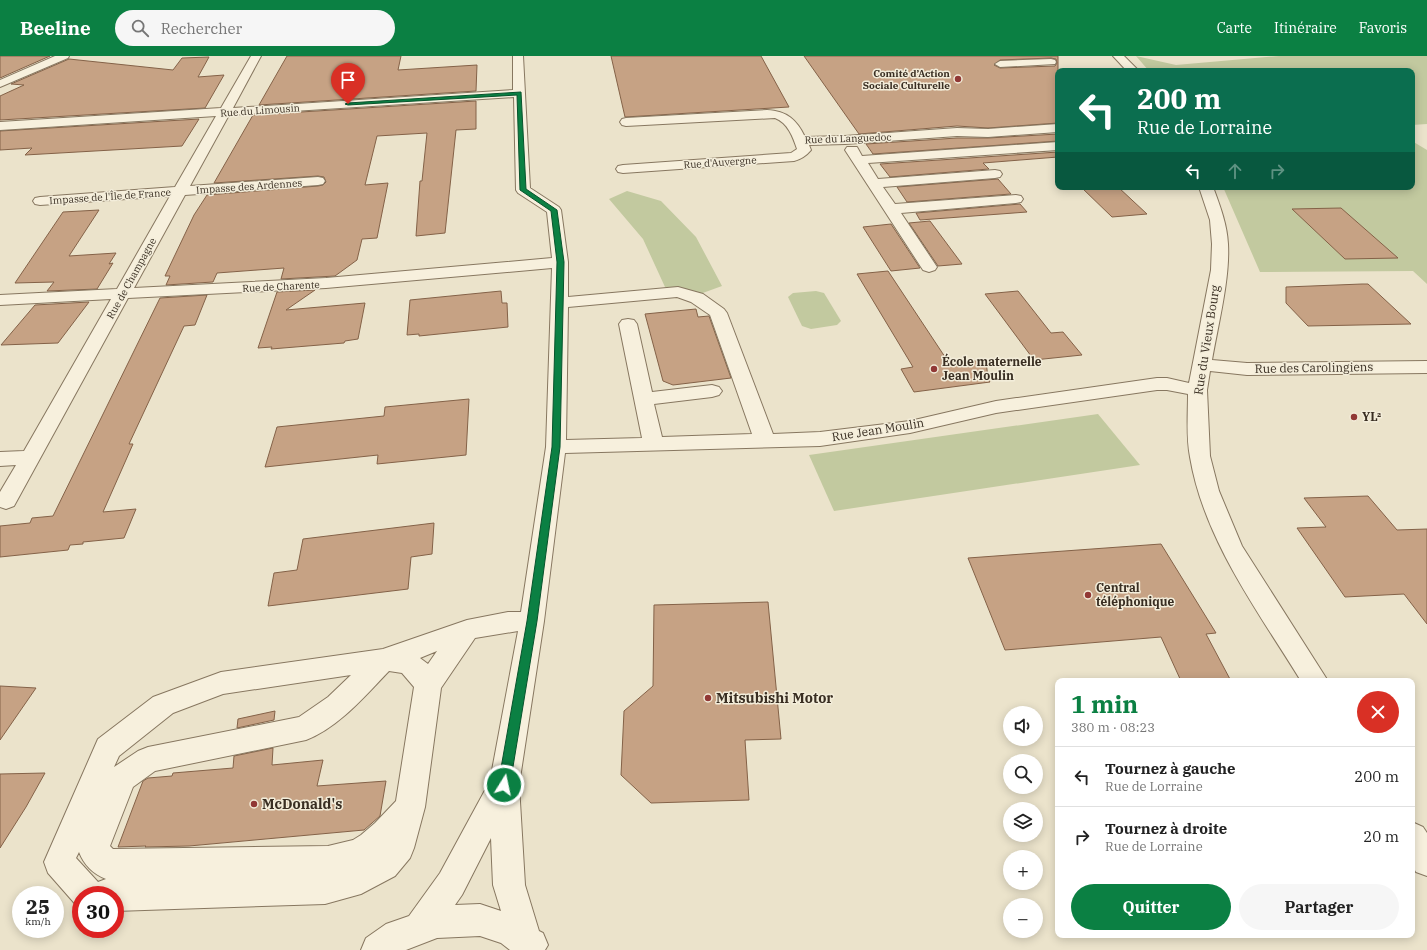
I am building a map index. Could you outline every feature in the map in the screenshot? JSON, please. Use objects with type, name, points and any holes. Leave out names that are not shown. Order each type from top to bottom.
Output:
[{"type":"street","points":[[0,84],[64,56]]},
{"type":"street","name":"Rue de Champagne","points":[[6,501],[256,56]]},
{"type":"street","points":[[518,56],[523,190],[554,210],[560,262],[556,447],[532,621],[504,785],[509,885],[532,946]]},
{"type":"street","points":[[1118,56],[1130,68]]},
{"type":"street","points":[[1000,64],[1051,62]]},
{"type":"street","name":"Rue du Limousin","points":[[0,126],[519,93]]},
{"type":"street","name":"Rue du Languedoc","points":[[626,122],[771,114],[788,120],[801,141],[845,140],[957,132],[988,133],[1055,128]]},
{"type":"street","points":[[845,140],[929,267]]},
{"type":"street","name":"Rue d'Auvergne","points":[[623,168],[794,157],[804,150],[801,141]]},
{"type":"street","points":[[859,160],[1055,146]]},
{"type":"street","points":[[874,183],[995,174]]},
{"type":"street","name":"Impasse des Ardennes","points":[[180,191],[318,181]]},
{"type":"street","name":"Rue du Vieux Bourg","points":[[1207,190],[1217,220],[1220,244],[1219,270],[1197,390],[1200,456],[1208,491],[1231,548],[1313,678]]},
{"type":"street","name":"Impasse de l'Île de France","points":[[40,201],[180,191]]},
{"type":"street","points":[[891,209],[1016,199]]},
{"type":"street","name":"Rue de Charente","points":[[0,300],[122,295],[326,283],[560,262]]},
{"type":"street","points":[[560,303],[678,292],[697,298],[711,306],[718,312],[765,441]]},
{"type":"street","points":[[628,324],[653,443]]},
{"type":"street","name":"Rue des Carolingiens","points":[[1201,365],[1247,369],[1427,367]]},
{"type":"street","name":"Rue Jean Moulin","points":[[556,447],[820,439],[910,427],[996,407],[1157,384],[1167,384],[1197,390]]},
{"type":"street","points":[[644,399],[712,391]]},
{"type":"street","points":[[0,459],[31,457]]},
{"type":"street","points":[[80,886],[59,862],[108,748],[163,705],[220,683],[384,660],[467,630],[508,622],[532,621]]},
{"type":"street","points":[[124,894],[325,888],[361,878],[384,865],[399,848],[410,807],[428,685],[467,630]]},
{"type":"street","points":[[384,660],[404,662],[417,668],[428,685]]},
{"type":"street","points":[[384,660],[338,705],[306,728],[148,760],[122,778],[93,850],[106,864],[328,861],[357,853],[371,844],[388,831],[410,807]]},
{"type":"street","points":[[420,928],[451,884],[504,785]]},
{"type":"street","points":[[1415,842],[1427,861]]},
{"type":"street","points":[[378,950],[398,936],[437,922],[480,920],[510,930],[532,946]]},
{"type":"green space","points":[[1136,56],[1176,65],[1279,56],[1427,56],[1427,124],[1415,125],[1415,68],[1146,68]]},
{"type":"green space","points":[[1415,143],[1427,150],[1427,284],[1413,271],[1260,272],[1224,190],[1415,190]]},
{"type":"green space","points":[[627,191],[661,201],[696,237],[722,286],[700,294],[665,287],[643,239],[609,199]]},
{"type":"green space","points":[[816,291],[824,293],[841,321],[837,325],[811,329],[802,326],[788,297],[793,293]]},
{"type":"green space","points":[[1098,414],[1140,465],[834,511],[809,455]]},
{"type":"building","points":[[0,56],[50,56],[0,78]]},
{"type":"building","points":[[287,56],[401,56],[398,70],[477,65],[476,91],[259,105]]},
{"type":"building","points":[[611,56],[761,56],[789,107],[625,117]]},
{"type":"building","points":[[804,56],[1058,56],[1058,68],[1055,68],[1055,123],[988,128],[957,126],[859,134]],"holes":[[[1051,58],[1056,59],[1057,63],[1055,66],[1000,68],[994,65],[1000,60]]]},
{"type":"building","points":[[209,57],[198,77],[224,75],[205,108],[0,120],[0,96],[24,85],[11,84],[69,59],[173,70],[182,58]]},
{"type":"building","points":[[476,101],[476,129],[456,130],[445,233],[416,236],[420,181],[422,181],[427,133],[377,136],[365,185],[388,183],[377,238],[362,239],[357,260],[335,276],[281,279],[284,268],[217,273],[213,282],[166,285],[170,276],[165,276],[194,215],[207,195],[318,186],[323,185],[326,182],[324,177],[318,176],[214,183],[253,115]]},
{"type":"building","points":[[199,119],[182,146],[25,155],[32,148],[0,150],[0,131]]},
{"type":"building","points":[[1055,134],[1055,141],[873,154],[866,144],[957,138],[988,138]]},
{"type":"building","points":[[1055,152],[1055,157],[983,163],[989,169],[890,177],[880,164]]},
{"type":"building","points":[[998,179],[1011,194],[907,202],[897,187]]},
{"type":"building","points":[[1084,190],[1121,190],[1147,214],[1112,217]]},
{"type":"building","points":[[1020,204],[1027,212],[920,220],[916,213]]},
{"type":"building","points":[[1341,208],[1398,258],[1345,259],[1292,209]]},
{"type":"building","points":[[99,210],[69,256],[116,253],[109,264],[113,263],[97,289],[47,291],[54,282],[15,283],[63,212]]},
{"type":"building","points":[[930,221],[962,264],[938,266],[909,223]]},
{"type":"building","points":[[891,224],[920,268],[891,271],[863,227]]},
{"type":"building","points":[[888,271],[949,363],[986,360],[988,379],[990,382],[914,392],[901,369],[913,367],[857,274]]},
{"type":"building","points":[[1368,284],[1411,324],[1308,326],[1286,303],[1286,287]]},
{"type":"building","points":[[315,290],[286,310],[365,303],[358,339],[345,341],[344,343],[271,349],[272,347],[258,348],[277,292]]},
{"type":"building","points":[[501,291],[502,303],[507,303],[508,327],[419,336],[419,334],[407,335],[410,300]]},
{"type":"building","points":[[1018,291],[1051,333],[1063,332],[1082,355],[1034,360],[985,294]]},
{"type":"building","points":[[207,295],[195,325],[184,326],[129,444],[133,444],[103,512],[136,509],[124,538],[83,542],[83,544],[70,545],[68,550],[0,557],[0,526],[30,523],[32,518],[53,516],[160,298]]},
{"type":"building","points":[[89,302],[58,343],[1,345],[35,305]]},
{"type":"building","points":[[696,309],[698,317],[709,316],[731,378],[673,385],[663,381],[645,314]]},
{"type":"building","points":[[469,399],[466,455],[377,464],[378,455],[265,467],[277,427],[384,416],[385,407]]},
{"type":"building","points":[[1368,496],[1397,530],[1427,529],[1427,624],[1404,594],[1345,597],[1297,528],[1326,527],[1304,498]]},
{"type":"building","points":[[434,523],[432,554],[411,557],[408,589],[268,606],[274,573],[297,570],[303,539]]},
{"type":"building","name":"Central téléphonique","points":[[1161,544],[1216,633],[1206,634],[1229,678],[1180,678],[1161,637],[1005,650],[968,558]]},
{"type":"building","name":"Mitsubishi Motor","points":[[768,602],[781,739],[745,740],[749,800],[651,803],[621,775],[624,711],[653,686],[654,605]]},
{"type":"building","points":[[0,686],[36,688],[0,740]]},
{"type":"building","points":[[275,711],[274,720],[237,728],[238,719]]},
{"type":"building","name":"McDonald's","points":[[273,748],[272,765],[323,760],[317,786],[386,781],[380,816],[364,830],[189,846],[118,847],[143,781],[148,778],[172,776],[173,773],[233,768],[234,756]]},
{"type":"building","points":[[45,773],[26,807],[0,848],[0,774]]},
{"type":"place","name":"Comité d’Action Sociale Culturelle","points":[[958,79]]},
{"type":"place","name":"École maternelle Jean Moulin","points":[[934,369]]},
{"type":"place","name":"YL²","points":[[1354,417]]},
{"type":"place","name":"Central téléphonique","points":[[1088,595]]},
{"type":"place","name":"Mitsubishi Motor","points":[[708,698]]},
{"type":"place","name":"McDonald's","points":[[254,804]]},
{"type":"route","points":[[348,104],[519,93],[523,190],[554,210],[560,262],[556,447],[532,621],[504,785]]}]
